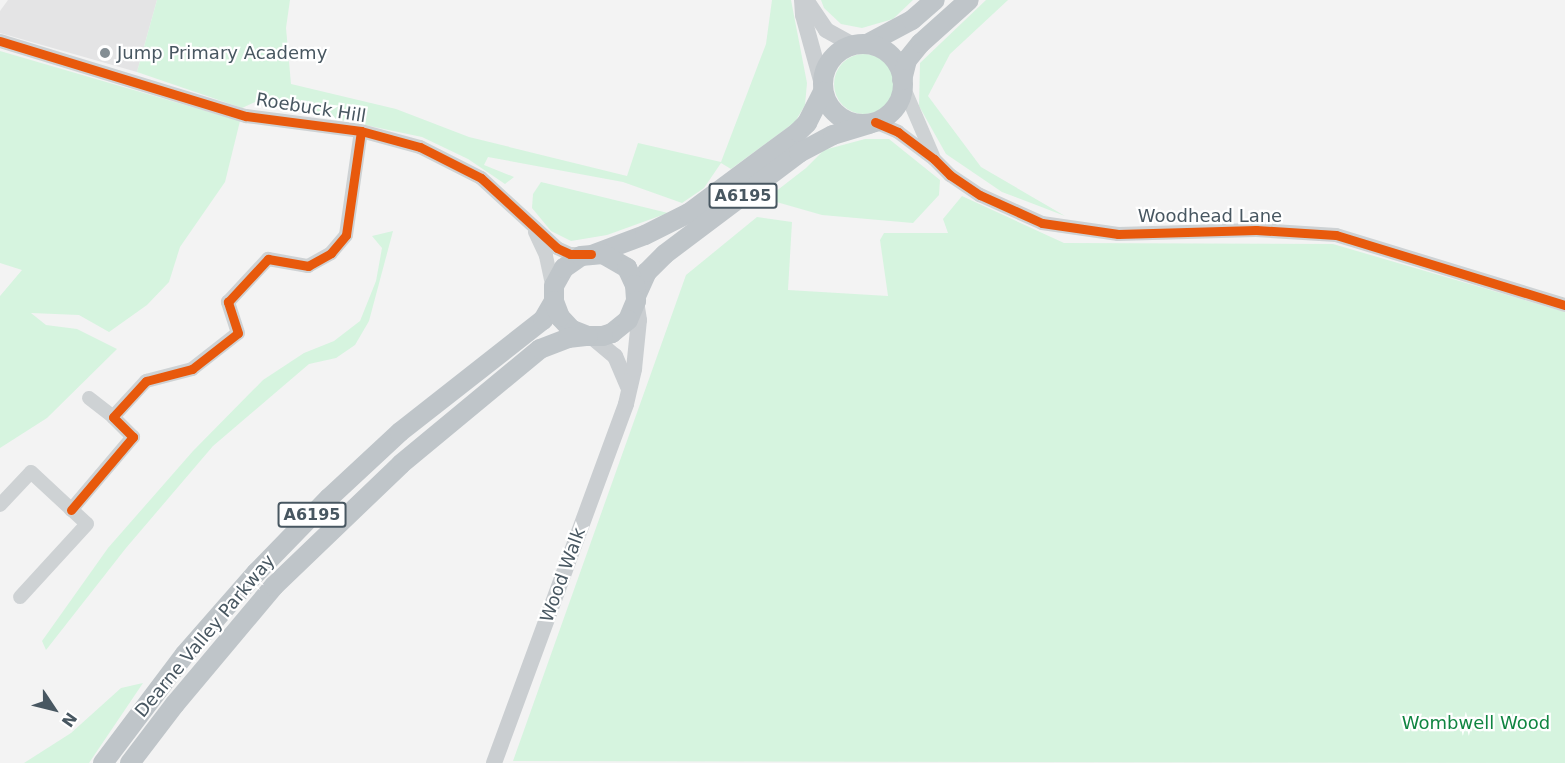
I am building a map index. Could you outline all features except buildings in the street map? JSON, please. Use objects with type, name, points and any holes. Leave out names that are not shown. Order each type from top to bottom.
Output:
[{"type":"highway","name":"A6195","points":[[554,299],[555,286],[564,268],[580,256],[645,235],[689,213],[798,132],[807,123],[823,88],[828,64],[843,49],[860,45],[912,20],[935,0]]},
{"type":"highway","name":"A6195","points":[[590,337],[612,333],[621,328],[628,320],[636,298],[654,263],[799,153],[833,135],[872,123],[891,112],[901,96],[907,60],[921,43],[969,0]]},
{"type":"highway","points":[[860,45],[880,48],[891,56],[899,67],[903,83]]},
{"type":"highway","points":[[823,88],[827,104],[840,117],[857,124],[872,123]]},
{"type":"highway","points":[[592,254],[620,262],[632,276],[636,298]]},
{"type":"highway","points":[[554,299],[565,324],[590,337]]},
{"type":"highway","name":"Dearne Valley Parkway","points":[[103,763],[185,654],[256,573],[329,498],[400,432],[538,326],[554,299]]},
{"type":"highway","name":"Dearne Valley Parkway","points":[[130,763],[175,704],[274,586],[401,464],[540,349],[568,338],[590,337]]},
{"type":"main road","points":[[804,0],[826,30],[860,45]]},
{"type":"main road","points":[[804,0],[803,15],[823,88]]},
{"type":"main road","name":"Wood Walk","points":[[494,763],[626,405],[628,386],[634,369],[639,320],[636,298]]},
{"type":"main road","points":[[590,337],[615,356],[628,386]]},
{"type":"street","name":"Roebuck Hill","points":[[0,41],[246,116],[361,131],[420,147],[481,178],[533,227],[563,251],[592,254]]},
{"type":"street","name":"Woodhead Lane","points":[[903,83],[934,159]]},
{"type":"street","name":"Woodhead Lane","points":[[872,123],[898,132],[934,159],[950,175],[980,195],[1042,223],[1118,234],[1256,230],[1336,235],[1565,304]]},
{"type":"street","points":[[112,417],[146,381],[192,369],[238,333],[228,302],[268,259],[308,266],[331,253],[346,235],[361,131]]},
{"type":"street","name":"Roebuck Hill","points":[[533,227],[549,267],[554,299]]},
{"type":"street","points":[[71,510],[133,437],[89,398]]},
{"type":"street","points":[[0,505],[31,472],[87,524],[20,597]]},
{"type":"shaded area","name":"Jump Primary Academy","points":[[8,0],[157,0],[137,72],[0,33],[0,11]]},
{"type":"green space","points":[[157,0],[290,0],[286,28],[291,84],[396,109],[469,137],[627,176],[638,143],[721,162],[766,44],[772,0],[791,0],[807,83],[805,105],[795,122],[731,169],[721,163],[704,188],[682,203],[623,182],[488,157],[484,165],[514,177],[505,184],[468,159],[422,137],[255,102],[242,108],[137,72]]},
{"type":"green space","points":[[821,0],[913,0],[893,19],[862,28],[841,24],[824,8]]},
{"type":"green space","points":[[986,0],[1008,0],[950,54],[928,96],[981,167],[1065,216],[1002,192],[946,154],[919,106],[920,63]]},
{"type":"green space","points":[[0,51],[240,121],[225,182],[180,247],[169,282],[147,305],[109,332],[79,315],[31,313],[46,325],[77,329],[117,349],[47,418],[0,448],[0,296],[22,270],[0,263]]},
{"type":"green space","points":[[864,54],[881,59],[889,67],[894,84],[889,101],[881,109],[864,114],[847,109],[839,101],[834,84],[839,67],[847,59]]},
{"type":"green space","points":[[865,139],[889,139],[940,180],[939,195],[913,223],[822,215],[766,199],[806,168],[824,150]]},
{"type":"green space","points":[[541,182],[668,213],[607,235],[571,241],[551,231],[532,208],[533,194]]},
{"type":"green space","name":"Wombwell Wood","points":[[962,196],[1064,243],[1333,244],[1565,312],[1565,763],[513,761],[686,275],[757,217],[792,222],[788,290],[888,296],[880,240],[884,233],[948,233],[943,219]]},
{"type":"green space","points":[[393,231],[369,321],[355,345],[336,358],[309,364],[213,446],[126,548],[46,650],[42,641],[108,548],[193,451],[263,380],[304,353],[334,341],[360,321],[376,281],[382,248],[372,236]]},
{"type":"green space","points":[[143,683],[89,763],[24,763],[71,733],[121,688]]},
{"type":"cycle path","points":[[0,41],[246,116],[361,131],[420,147],[481,178],[557,248],[570,254],[591,254]]},
{"type":"cycle path","points":[[875,122],[898,132],[934,159],[950,175],[980,195],[1042,223],[1118,234],[1256,230],[1336,235],[1565,305]]},
{"type":"cycle path","points":[[71,510],[133,437],[113,417],[146,381],[192,369],[238,333],[228,302],[268,259],[308,266],[331,253],[346,235],[361,131]]},
{"type":"place","name":"Jump Primary Academy","points":[[105,53]]}]
